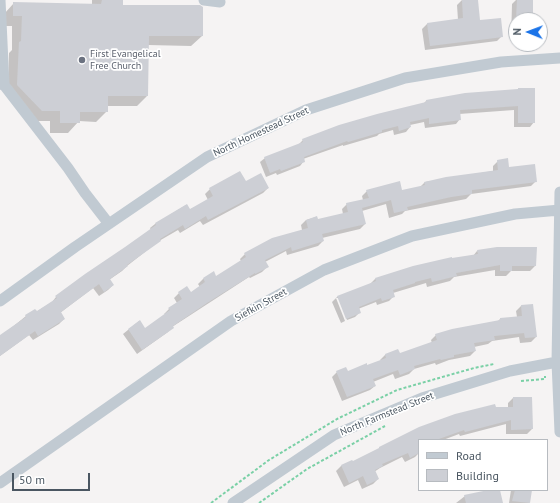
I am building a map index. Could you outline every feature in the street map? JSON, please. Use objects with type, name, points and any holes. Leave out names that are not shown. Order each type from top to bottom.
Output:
[{"type":"street","points":[[0,0],[2,85],[110,224]]},
{"type":"street","points":[[204,0],[220,2]]},
{"type":"street","name":"North Homestead Street","points":[[0,301],[207,157],[306,110],[405,78],[501,62],[560,58]]},
{"type":"street","points":[[560,192],[557,362],[560,432]]},
{"type":"street","name":"Siefkin Street","points":[[0,483],[232,321],[324,270],[412,236],[515,214],[560,210]]},
{"type":"street","name":"North Farmstead Street","points":[[234,503],[334,435],[422,398],[510,371],[557,362]]},
{"type":"path","points":[[519,381],[544,379]]},
{"type":"path","points":[[259,503],[307,469],[388,425]]},
{"type":"building","name":"First Evangelical Free Church","points":[[102,0],[123,0],[123,5],[200,5],[203,7],[203,36],[149,36],[148,96],[108,96],[108,112],[80,112],[80,123],[60,123],[60,111],[42,111],[17,85],[22,16],[13,16],[13,2],[101,4]]},
{"type":"building","points":[[462,0],[478,0],[480,20],[501,18],[503,37],[430,46],[427,23],[463,18]]},
{"type":"building","points":[[517,0],[533,0],[533,12],[516,12]]},
{"type":"building","points":[[518,88],[535,88],[535,123],[518,123],[518,106],[460,110],[461,120],[429,124],[429,118],[410,122],[411,127],[399,131],[398,126],[348,142],[347,141],[304,157],[305,162],[281,171],[280,169],[270,173],[264,157],[303,142],[302,139],[339,125],[426,102],[426,100],[465,93]]},
{"type":"building","points":[[508,158],[509,167],[535,164],[537,182],[472,190],[472,194],[407,207],[408,210],[394,213],[391,200],[362,208],[366,224],[322,234],[324,241],[292,251],[291,247],[265,260],[269,267],[255,273],[207,303],[173,326],[174,328],[142,350],[128,329],[140,320],[145,328],[170,310],[168,308],[182,299],[178,292],[187,286],[191,292],[205,282],[203,278],[214,271],[216,276],[246,257],[244,253],[272,238],[308,228],[306,220],[317,216],[318,219],[348,212],[346,203],[369,198],[366,190],[400,181],[402,190],[425,185],[424,182],[446,177],[498,170],[497,160]]},
{"type":"building","points":[[240,171],[246,181],[261,173],[269,188],[208,220],[206,216],[185,229],[183,225],[160,239],[161,241],[110,279],[114,285],[104,292],[99,284],[61,312],[65,319],[38,336],[35,331],[0,356],[0,335],[26,317],[25,315],[35,309],[37,311],[57,298],[55,296],[156,225],[155,223],[187,204],[190,209],[213,196],[209,188]]},
{"type":"building","points":[[497,247],[537,247],[536,266],[512,266],[512,271],[500,271],[500,265],[456,273],[457,276],[432,282],[431,278],[415,282],[393,290],[395,297],[382,301],[381,298],[359,307],[361,313],[346,319],[337,296],[376,281],[375,278],[413,266],[452,257],[478,254],[477,250]]},
{"type":"building","points":[[533,304],[537,337],[525,338],[524,333],[494,336],[495,340],[474,343],[476,351],[454,355],[454,357],[414,366],[415,369],[400,375],[398,370],[373,379],[376,386],[347,397],[336,371],[346,367],[348,371],[367,363],[367,365],[386,358],[385,354],[398,349],[400,353],[437,340],[435,334],[452,329],[500,320],[500,318],[522,316],[521,305]]},
{"type":"building","points":[[513,397],[532,397],[533,429],[511,430],[511,420],[465,432],[464,430],[439,439],[418,439],[418,454],[410,458],[408,453],[382,464],[383,466],[375,470],[379,479],[367,485],[363,476],[349,483],[341,465],[352,460],[353,461],[419,427],[455,414],[495,404],[496,407],[513,407]]},
{"type":"building","points":[[483,491],[500,491],[503,503],[466,503],[464,495]]},
{"type":"building","points":[[515,491],[532,491],[530,503],[512,501]]},
{"type":"place","name":"First Evangelical Free Church","points":[[82,60]]}]
